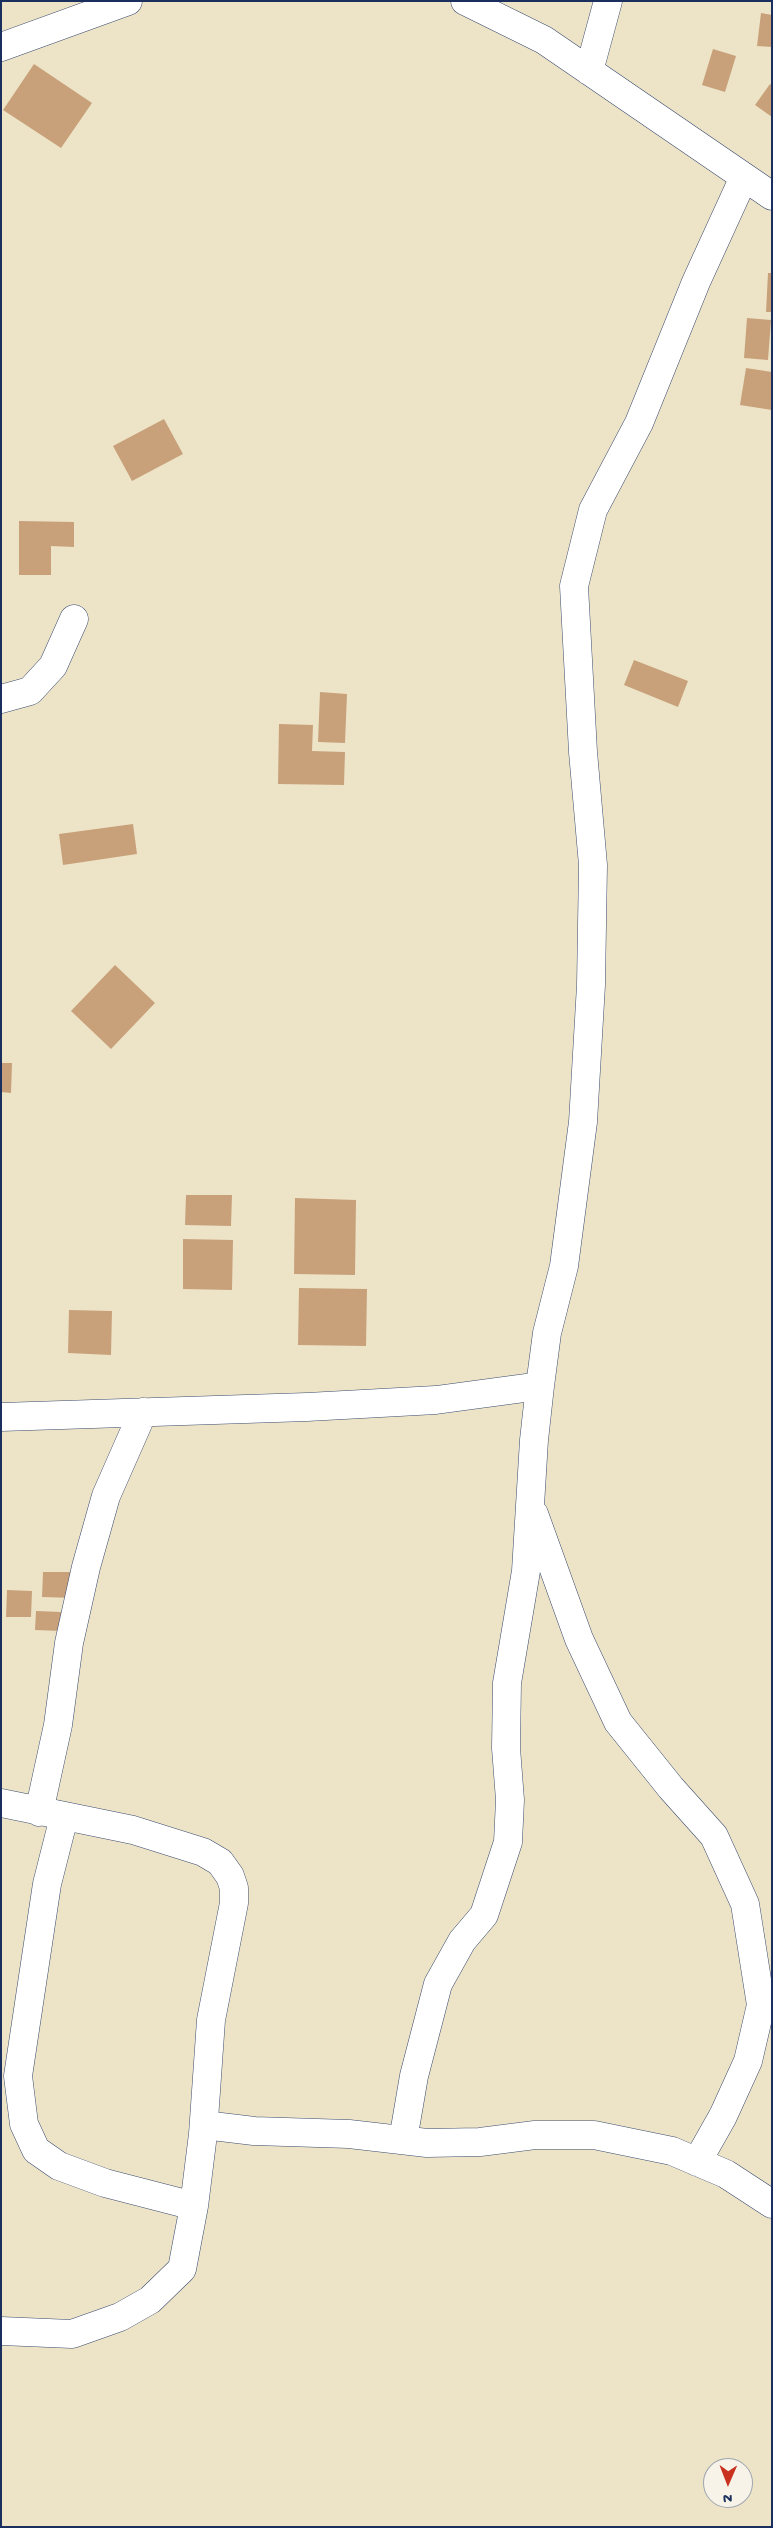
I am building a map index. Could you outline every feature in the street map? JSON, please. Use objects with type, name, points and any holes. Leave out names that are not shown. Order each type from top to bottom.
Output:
[{"type":"street","points":[[1,47],[128,1]]},
{"type":"street","points":[[465,1],[544,40],[772,196]]},
{"type":"street","points":[[589,71],[608,1]]},
{"type":"street","points":[[403,2140],[414,2076],[438,1984],[462,1941],[484,1915],[508,1842],[510,1800],[506,1748],[507,1683],[526,1571],[534,1440],[547,1333],[564,1266],[583,1122],[591,985],[593,865],[583,752],[574,586],[593,510],[639,422],[696,282],[744,177]]},
{"type":"street","points":[[1,699],[30,691],[54,666],[74,619]]},
{"type":"street","points":[[1,1417],[307,1408],[436,1400],[540,1386]]},
{"type":"street","points":[[143,1412],[106,1496],[86,1567],[69,1643],[58,1725],[47,1884],[18,2076],[24,2124],[36,2150],[59,2166],[105,2183],[194,2206]]},
{"type":"street","points":[[530,1502],[579,1639],[618,1722],[671,1788],[714,1836],[746,1904],[761,2006],[748,2061],[723,2116],[697,2162]]},
{"type":"street","points":[[1,1803],[51,1815],[133,1830],[170,1840],[203,1852],[220,1862],[230,1876],[234,1888],[234,1904],[211,2020],[204,2125],[194,2206],[182,2269],[150,2300],[120,2317],[72,2334],[1,2331]]},
{"type":"street","points":[[204,2125],[254,2131],[349,2134],[427,2143],[472,2142],[535,2135],[594,2135],[672,2151],[726,2174],[772,2204]]},
{"type":"building","points":[[761,13],[772,15],[772,47],[757,46]]},
{"type":"building","points":[[713,49],[736,56],[725,92],[702,85]]},
{"type":"building","points":[[34,64],[92,103],[61,148],[3,110]]},
{"type":"building","points":[[770,84],[772,85],[772,117],[755,105]]},
{"type":"building","points":[[768,273],[772,273],[772,312],[766,312]]},
{"type":"building","points":[[747,318],[771,320],[768,360],[744,358]]},
{"type":"building","points":[[746,368],[772,372],[772,410],[740,405]]},
{"type":"building","points":[[164,419],[183,454],[132,481],[113,446]]},
{"type":"building","points":[[19,521],[74,522],[74,547],[51,546],[51,575],[19,575]]},
{"type":"building","points":[[634,660],[688,681],[678,707],[624,685]]},
{"type":"building","points":[[320,692],[347,694],[345,743],[318,742]]},
{"type":"building","points":[[279,724],[313,725],[312,751],[345,752],[344,785],[278,784]]},
{"type":"building","points":[[133,824],[137,854],[63,865],[59,834]]},
{"type":"building","points":[[115,965],[155,1003],[111,1049],[71,1011]]},
{"type":"building","points":[[1,1063],[12,1063],[11,1093],[1,1092]]},
{"type":"building","points":[[186,1195],[232,1195],[231,1226],[185,1225]]},
{"type":"building","points":[[295,1198],[356,1200],[355,1275],[294,1274]]},
{"type":"building","points":[[183,1239],[233,1240],[232,1290],[183,1289]]},
{"type":"building","points":[[299,1288],[367,1289],[366,1346],[298,1345]]},
{"type":"building","points":[[69,1310],[112,1311],[111,1355],[68,1353]]},
{"type":"building","points":[[43,1572],[74,1572],[74,1598],[42,1597]]},
{"type":"building","points":[[7,1590],[32,1591],[31,1617],[6,1617]]},
{"type":"building","points":[[36,1611],[61,1612],[61,1631],[35,1630]]}]
